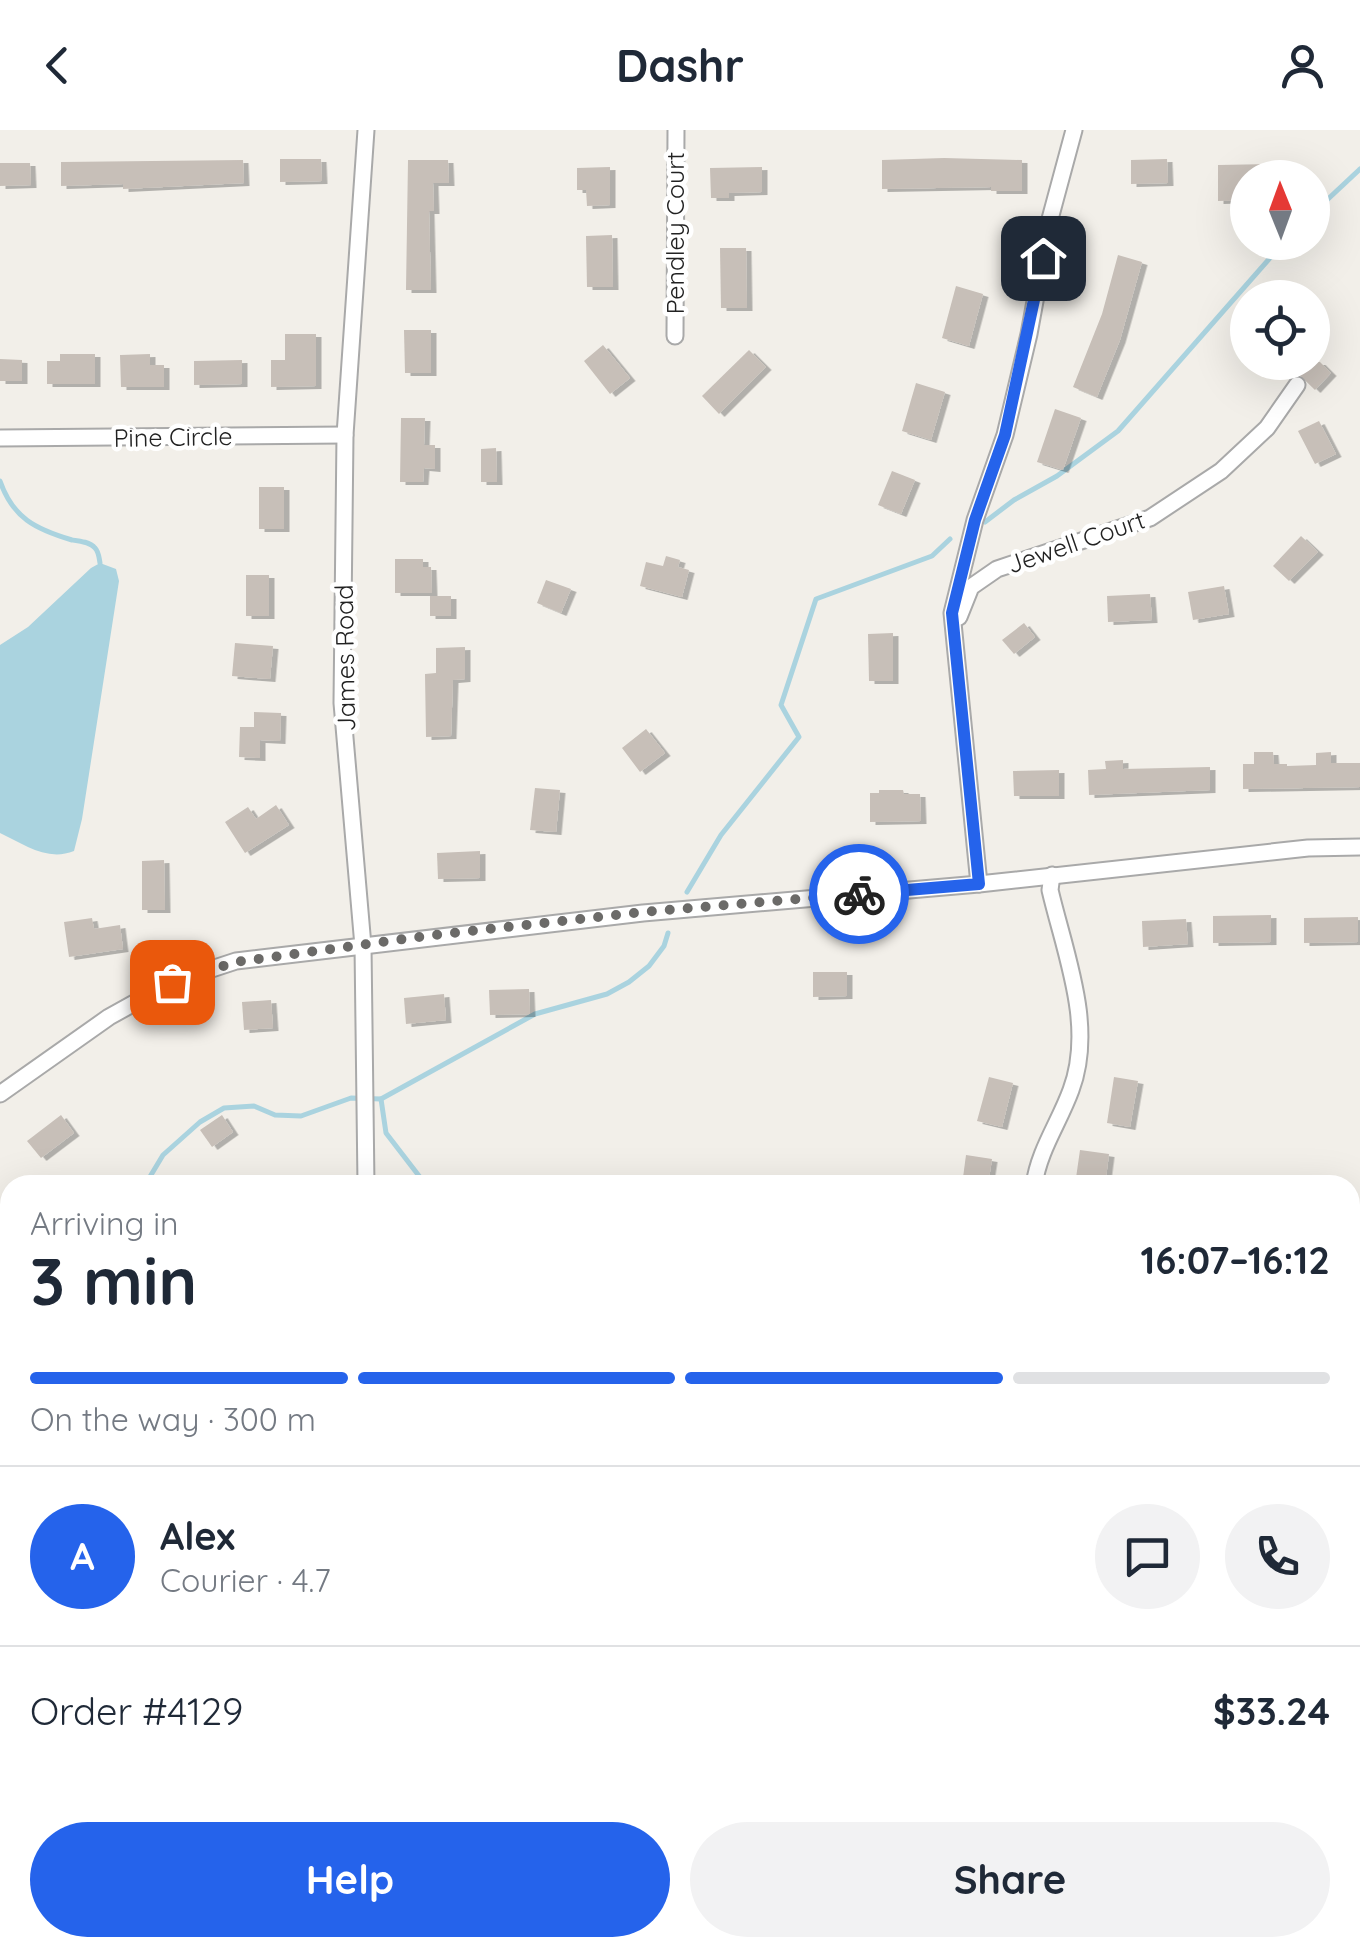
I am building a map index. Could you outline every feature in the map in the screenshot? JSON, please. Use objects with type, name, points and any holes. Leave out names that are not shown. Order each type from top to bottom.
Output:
[{"type":"street","name":"James Road","points":[[366,130],[345,436],[342,703],[363,946],[366,1175]]},
{"type":"street","name":"Pendley Court","points":[[675,336],[676,130]]},
{"type":"street","points":[[979,884],[952,613],[960,573],[1005,435],[1050,219],[1074,130]]},
{"type":"street","name":"Jewell Court","points":[[955,627],[972,587],[997,569],[1150,518],[1221,471],[1266,428],[1297,385]]},
{"type":"street","name":"Pine Circle","points":[[0,438],[345,436]]},
{"type":"street","points":[[0,1094],[108,1017],[172,982],[236,962],[643,912],[979,884],[1308,848],[1360,847]]},
{"type":"street","points":[[1037,1175],[1048,1138],[1072,1089],[1082,1023],[1050,890],[1052,874]]},
{"type":"water","points":[[100,563],[116,569],[119,581],[82,819],[74,851],[45,853],[0,833],[0,645],[28,627]]},
{"type":"building","points":[[280,159],[321,159],[322,181],[280,182]]},
{"type":"building","points":[[1167,159],[1168,183],[1131,184],[1131,160]]},
{"type":"building","points":[[243,160],[244,183],[123,189],[123,184],[61,186],[61,162]]},
{"type":"building","points":[[408,160],[448,160],[449,183],[433,183],[434,211],[429,211],[431,290],[406,290]]},
{"type":"building","points":[[882,160],[1022,160],[1022,191],[991,191],[991,187],[882,189]]},
{"type":"building","points":[[0,163],[30,163],[31,185],[0,186]]},
{"type":"building","points":[[1218,165],[1230,165],[1230,201],[1218,201]]},
{"type":"building","points":[[610,167],[610,205],[587,206],[586,190],[577,190],[577,168]]},
{"type":"building","points":[[762,167],[762,192],[711,198],[710,168]]},
{"type":"building","points":[[612,235],[613,287],[587,287],[586,236]]},
{"type":"building","points":[[720,248],[746,248],[747,308],[721,308]]},
{"type":"building","points":[[1118,255],[1142,262],[1120,340],[1097,397],[1073,387],[1102,314]]},
{"type":"building","points":[[956,286],[983,294],[969,346],[942,338]]},
{"type":"building","points":[[404,330],[431,330],[431,373],[405,373]]},
{"type":"building","points":[[285,334],[316,334],[316,386],[271,387],[271,360],[285,360]]},
{"type":"building","points":[[603,345],[630,378],[610,394],[584,361]]},
{"type":"building","points":[[749,350],[766,367],[719,414],[702,396]]},
{"type":"building","points":[[60,354],[95,354],[95,384],[47,384],[47,361],[60,361]]},
{"type":"building","points":[[150,354],[150,365],[164,365],[164,387],[121,387],[120,355]]},
{"type":"building","points":[[0,359],[22,360],[22,381],[0,381]]},
{"type":"building","points":[[242,360],[242,384],[194,385],[194,361]]},
{"type":"building","points":[[1305,380],[1324,380],[1315,390]]},
{"type":"building","points":[[916,383],[945,392],[931,440],[902,431]]},
{"type":"building","points":[[1055,409],[1081,418],[1063,470],[1037,462]]},
{"type":"building","points":[[401,418],[425,418],[424,445],[435,445],[435,469],[424,468],[423,482],[400,482]]},
{"type":"building","points":[[1319,421],[1336,454],[1315,464],[1298,431]]},
{"type":"building","points":[[496,448],[497,482],[481,482],[481,449]]},
{"type":"building","points":[[892,471],[915,480],[901,514],[878,505]]},
{"type":"building","points":[[259,487],[284,487],[284,529],[259,529]]},
{"type":"building","points":[[1301,536],[1318,552],[1289,581],[1273,566]]},
{"type":"building","points":[[666,556],[680,560],[678,567],[689,570],[682,597],[640,586],[646,562],[663,566]]},
{"type":"building","points":[[395,559],[423,559],[423,567],[431,567],[432,593],[395,593]]},
{"type":"building","points":[[246,575],[269,575],[269,616],[246,616]]},
{"type":"building","points":[[546,580],[571,589],[561,613],[537,603]]},
{"type":"building","points":[[1224,586],[1229,614],[1193,620],[1188,592]]},
{"type":"building","points":[[1150,594],[1152,620],[1108,622],[1107,596]]},
{"type":"building","points":[[430,596],[451,596],[451,616],[430,616]]},
{"type":"building","points":[[1024,623],[1035,637],[1014,654],[1002,640]]},
{"type":"building","points":[[893,633],[893,681],[869,681],[868,634]]},
{"type":"building","points":[[235,643],[273,646],[270,679],[232,676]]},
{"type":"building","points":[[465,647],[465,679],[453,680],[451,736],[426,737],[425,674],[436,673],[436,648]]},
{"type":"building","points":[[254,712],[281,713],[280,741],[260,740],[260,758],[239,757],[240,727],[254,727]]},
{"type":"building","points":[[646,729],[665,753],[640,772],[622,748]]},
{"type":"building","points":[[1254,752],[1273,752],[1274,764],[1287,766],[1316,765],[1316,753],[1331,752],[1331,763],[1360,763],[1360,787],[1243,789],[1243,764],[1254,764]]},
{"type":"building","points":[[1123,760],[1123,769],[1210,767],[1210,790],[1089,795],[1088,770],[1106,769],[1105,761]]},
{"type":"building","points":[[1059,770],[1059,796],[1014,796],[1013,771]]},
{"type":"building","points":[[535,788],[560,790],[556,832],[530,830]]},
{"type":"building","points":[[879,790],[920,794],[921,821],[870,822],[870,793]]},
{"type":"building","points":[[276,805],[289,825],[245,853],[225,822],[248,807],[256,819]]},
{"type":"building","points":[[480,851],[480,878],[438,879],[437,853]]},
{"type":"building","points":[[164,860],[165,910],[142,910],[142,861]]},
{"type":"building","points":[[1271,915],[1271,942],[1213,943],[1213,916]]},
{"type":"building","points":[[1358,917],[1358,942],[1304,943],[1304,918]]},
{"type":"building","points":[[92,918],[94,929],[120,925],[123,949],[69,957],[64,922]]},
{"type":"building","points":[[1186,919],[1188,944],[1143,947],[1142,921]]},
{"type":"building","points":[[813,972],[847,972],[847,996],[813,997]]},
{"type":"building","points":[[529,989],[530,1014],[490,1015],[489,990]]},
{"type":"building","points":[[444,994],[446,1020],[406,1024],[404,998]]},
{"type":"building","points":[[271,1000],[273,1028],[244,1030],[242,1002]]},
{"type":"building","points":[[989,1077],[1013,1083],[1002,1127],[977,1121]]},
{"type":"building","points":[[1114,1077],[1138,1081],[1130,1127],[1107,1123]]},
{"type":"building","points":[[61,1115],[74,1133],[41,1158],[27,1141]]},
{"type":"building","points":[[222,1115],[233,1132],[212,1147],[200,1130]]},
{"type":"building","points":[[1080,1150],[1109,1154],[1106,1175],[1076,1175]]},
{"type":"building","points":[[966,1155],[992,1159],[990,1175],[963,1175]]},
{"type":"waterway","points":[[1330,197],[1360,169]]},
{"type":"waterway","points":[[985,522],[1118,431],[1268,260]]},
{"type":"waterway","points":[[0,481],[5,494],[27,520],[47,531],[90,544],[100,563]]},
{"type":"waterway","points":[[687,892],[721,835],[799,737],[781,705],[816,599],[932,556],[950,539]]},
{"type":"waterway","points":[[151,1175],[163,1155],[200,1122],[224,1108],[254,1106],[275,1115],[301,1116],[351,1098],[381,1099],[535,1014],[607,994],[629,982],[649,966],[664,946],[668,933]]},
{"type":"waterway","points":[[381,1099],[386,1133],[418,1175]]},
{"type":"way so far","points":[[172,982],[236,962],[426,936],[859,894]]},
{"type":"route","points":[[859,894],[979,884],[952,613],[975,520],[1005,435],[1043,258]]}]
